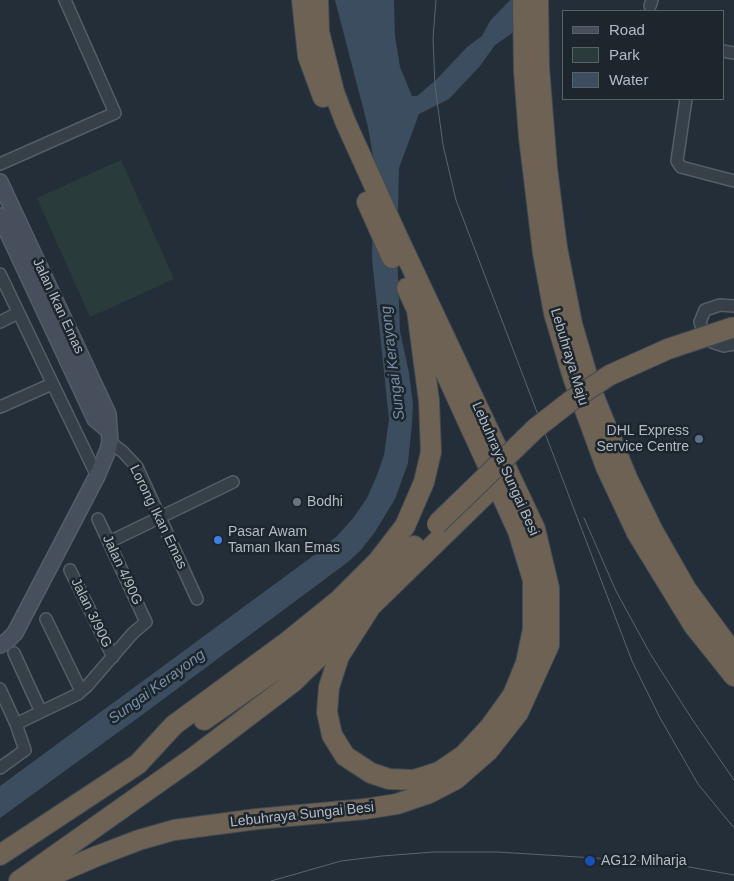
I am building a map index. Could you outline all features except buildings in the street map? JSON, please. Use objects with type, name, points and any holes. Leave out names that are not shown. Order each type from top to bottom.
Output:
[{"type":"highway","points":[[302,0],[308,56],[327,107],[378,230],[417,310],[518,531],[533,580],[534,630],[526,663],[513,695],[490,727],[464,755],[439,772],[414,780],[389,779],[370,773],[344,756],[332,735],[327,712],[329,687],[339,656],[369,610]]},
{"type":"highway","name":"Lebuhraya Sungai Besi","points":[[44,881],[97,856],[139,840],[174,830],[257,819],[365,809],[397,804],[429,793],[456,778],[488,751],[518,713],[549,646],[549,588],[535,529],[394,230],[334,92],[319,32],[318,0]]},
{"type":"highway","name":"Lebuhraya Maju","points":[[523,0],[548,168],[560,266],[572,324],[592,392],[627,478],[653,531],[686,589],[734,654]]},
{"type":"highway","name":"Lebuhraya Maju","points":[[538,0],[532,69],[530,137],[543,253],[554,313],[573,377],[606,467],[637,534],[694,626],[734,676]]},
{"type":"highway","points":[[138,764],[174,725],[287,642],[339,600],[378,561],[405,526],[424,482],[431,452],[430,401],[417,310]]},
{"type":"highway","points":[[19,881],[193,758],[293,682],[369,610],[441,529],[536,428],[572,400],[610,375],[651,356],[734,327]]},
{"type":"highway","points":[[0,855],[138,764],[294,656],[441,529],[564,419],[613,386],[649,368],[734,340]]},
{"type":"street","points":[[0,164],[115,113],[65,0]]},
{"type":"street","points":[[686,100],[677,161],[681,167],[734,181]]},
{"type":"street","name":"Jalan Ikan Emas","points":[[0,182],[108,414],[110,436]]},
{"type":"street","name":"Jalan Ikan Emas","points":[[0,216],[95,420],[110,436]]},
{"type":"street","points":[[0,274],[97,476]]},
{"type":"street","points":[[734,306],[720,305],[705,310],[700,322],[704,335],[712,342],[724,346],[734,344]]},
{"type":"street","points":[[0,322],[18,313]]},
{"type":"street","points":[[0,408],[52,384]]},
{"type":"street","points":[[0,645],[15,633],[97,476],[108,450],[110,436]]},
{"type":"street","name":"Lorong Ikan Emas","points":[[110,436],[137,467],[196,599]]},
{"type":"street","points":[[109,542],[233,482]]},
{"type":"street","name":"Jalan 4/90G","points":[[98,519],[146,622],[133,633],[113,657]]},
{"type":"street","name":"Jalan 3/90G","points":[[70,570],[113,657]]},
{"type":"street","points":[[46,619],[81,691]]},
{"type":"street","points":[[14,653],[41,712]]},
{"type":"street","points":[[16,724],[81,691],[113,657]]},
{"type":"street","points":[[0,689],[16,724],[25,750],[0,768]]},
{"type":"green space","points":[[121,160],[174,279],[90,317],[37,198]]},
{"type":"water","name":"Sungai Kerayong","points":[[335,0],[394,0],[395,36],[400,67],[412,96],[417,96],[435,81],[467,47],[482,36],[490,21],[510,0],[540,0],[511,34],[495,45],[480,66],[449,99],[419,114],[399,168],[397,249],[400,331],[413,404],[408,463],[395,499],[375,532],[361,550],[348,562],[0,818],[0,786],[317,553],[337,536],[354,517],[367,498],[377,475],[384,455],[389,419],[372,259],[374,162],[368,127]]},
{"type":"tram line","points":[[436,0],[433,38],[435,86],[443,145],[456,200],[632,661],[659,716],[698,784],[734,828]]},
{"type":"tram line","points":[[584,518],[616,591],[651,655],[734,780]]},
{"type":"tram line","points":[[271,881],[341,861],[434,852],[497,852],[661,862],[734,875]]},
{"type":"place","name":"DHL Express Service Centre","points":[[699,439]]},
{"type":"place","name":"Bodhi","points":[[297,502]]},
{"type":"place","name":"Pasar Awam Taman Ikan Emas","points":[[218,540]]},
{"type":"place","name":"AG12 Miharja","points":[[590,861]]}]
